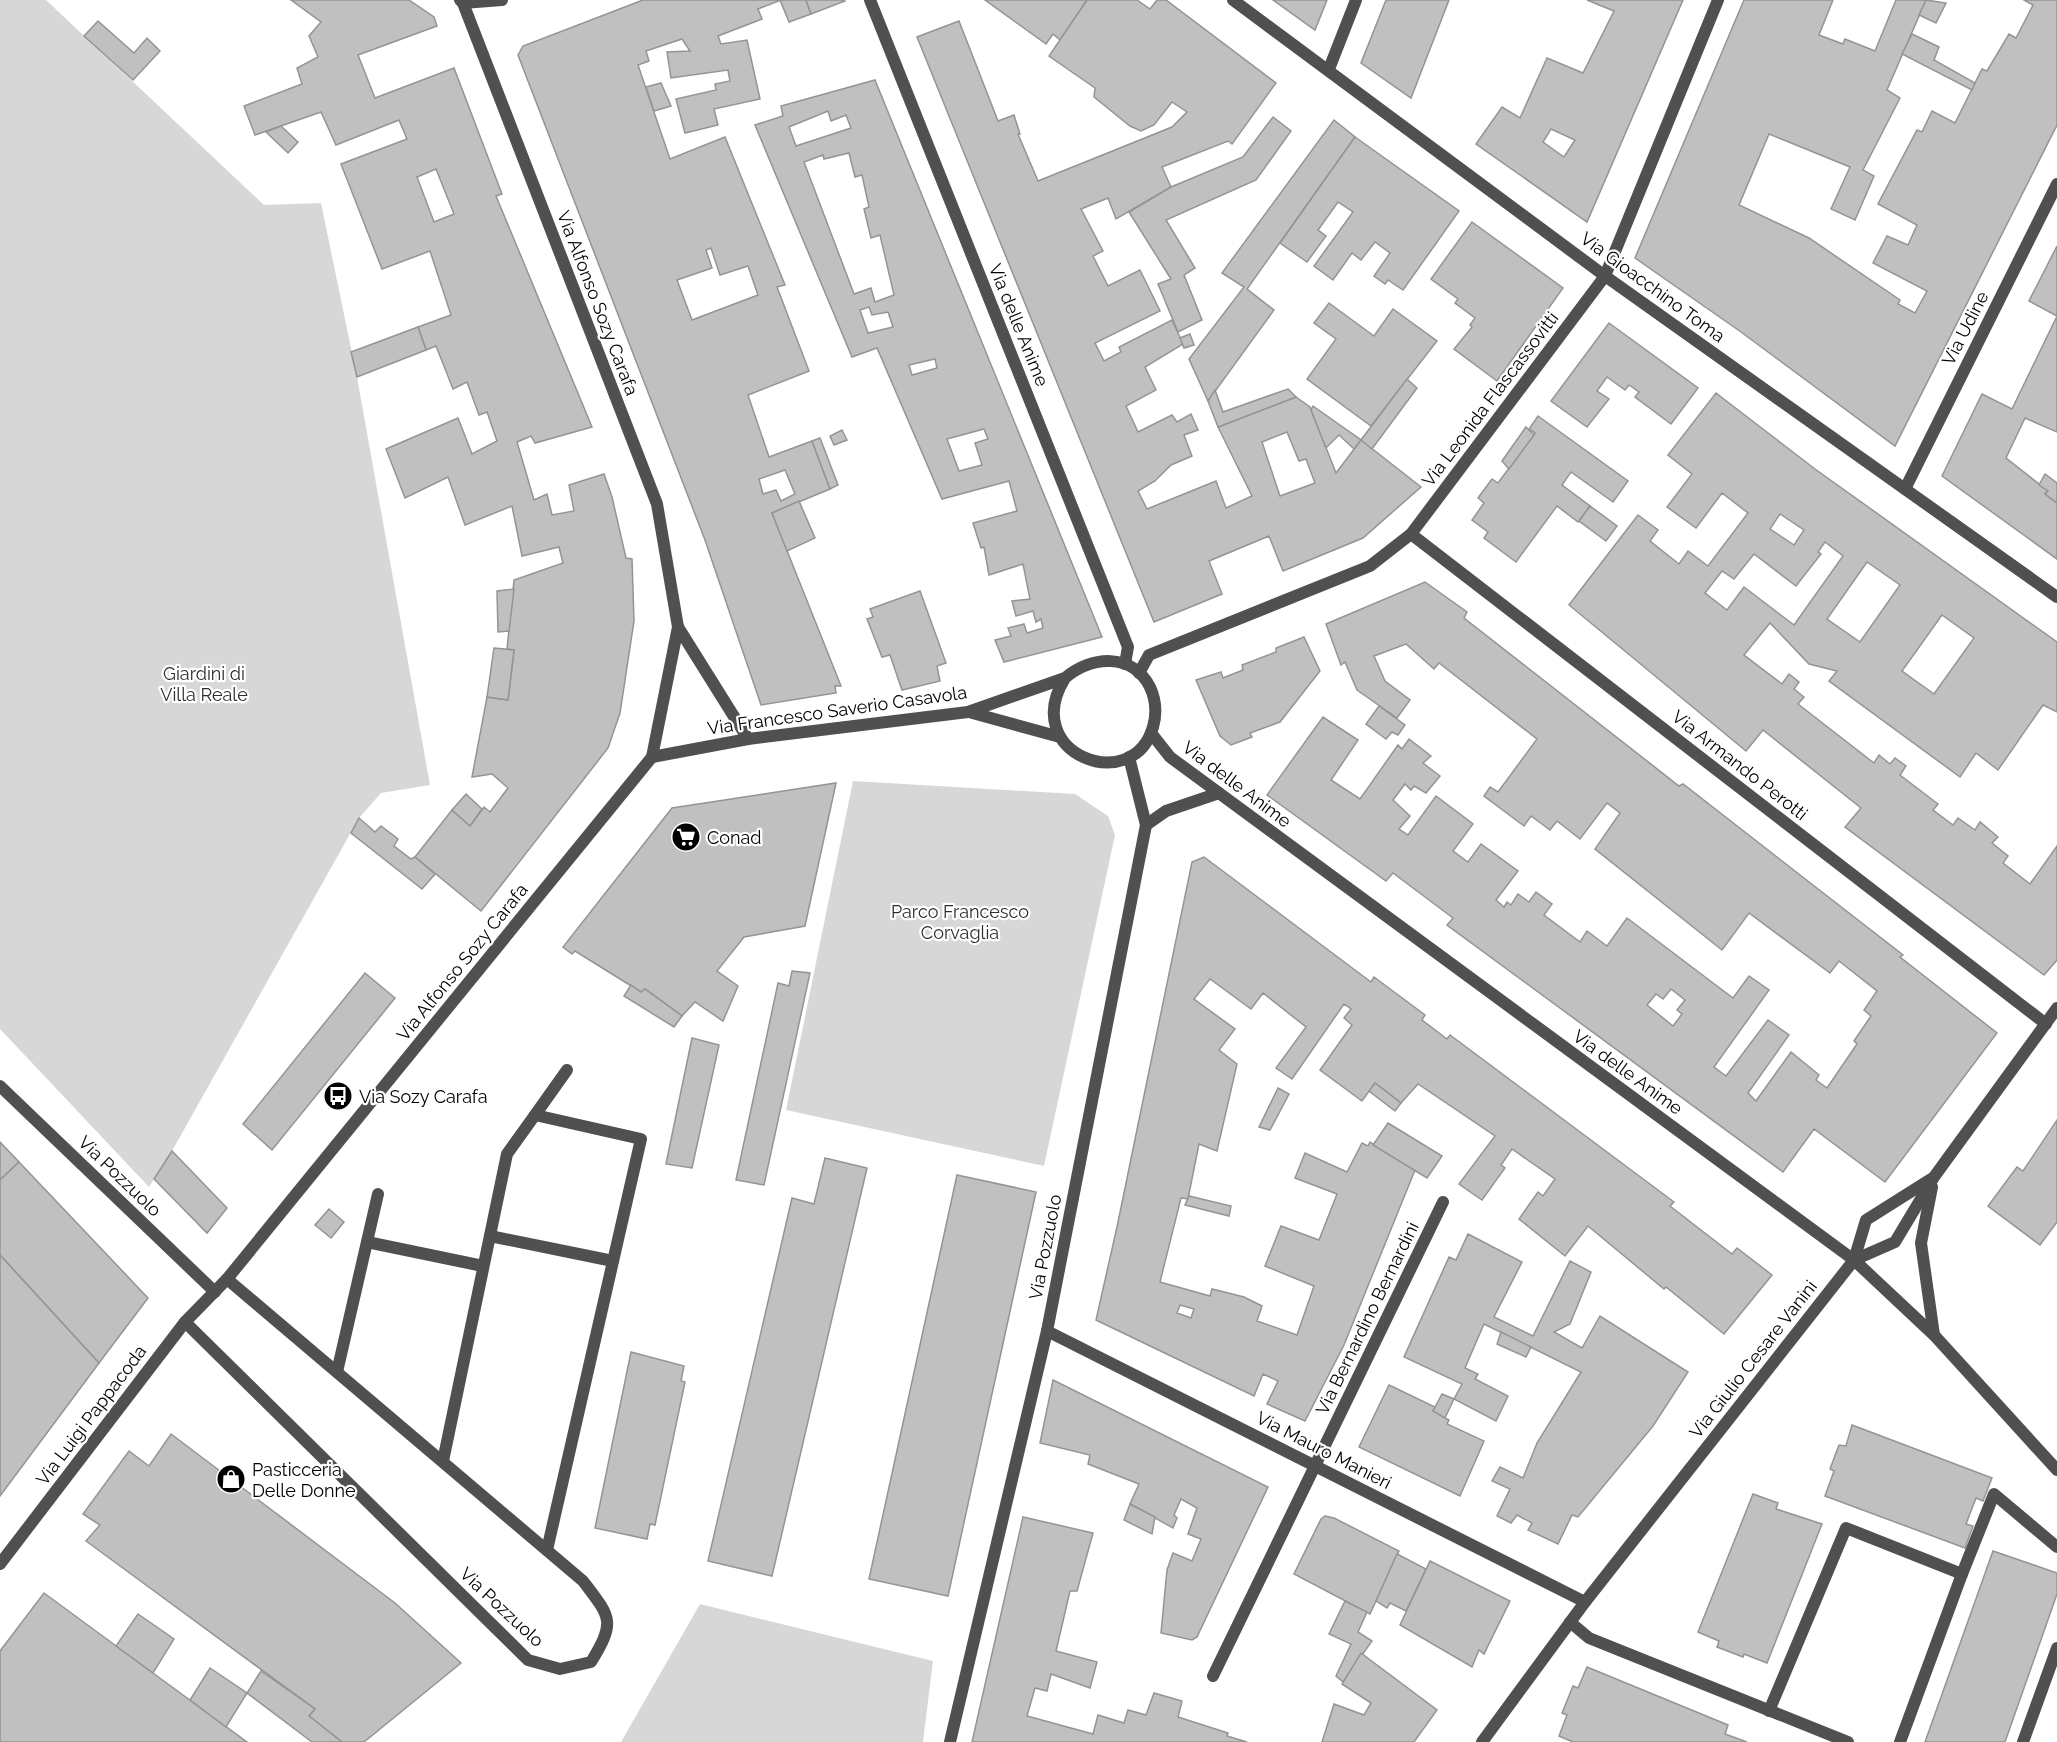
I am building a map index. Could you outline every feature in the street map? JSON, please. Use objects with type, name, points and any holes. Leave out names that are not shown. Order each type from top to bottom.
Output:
[{"type":"street","points":[[461,1],[502,0]]},
{"type":"street","name":"Via delle Anime","points":[[870,0],[1128,647],[1125,664]]},
{"type":"street","name":"Via Gioacchino Toma","points":[[1233,0],[1605,276],[2057,597]]},
{"type":"street","points":[[1329,69],[1356,0]]},
{"type":"street","name":"Via Leonida Flascassovitti","points":[[1139,673],[1149,655],[1370,566],[1412,534],[1605,276],[1718,0]]},
{"type":"street","name":"Via Alfonso Sozy Carafa","points":[[215,1292],[652,757],[678,627],[657,504],[461,1]]},
{"type":"street","name":"Via Udine","points":[[1905,489],[2057,184]]},
{"type":"street","name":"Via Armando Perotti","points":[[1412,534],[2046,1024]]},
{"type":"street","name":"Via Alfonso Sozy Carafa","points":[[678,627],[748,739]]},
{"type":"street","name":"Via Francesco Saverio Casavola","points":[[652,757],[748,739],[968,712],[1065,678],[1077,667],[1093,661],[1109,660],[1125,664]]},
{"type":"street","points":[[1065,678],[1057,691],[1053,707],[1054,722],[1060,737],[1070,750],[1083,758],[1098,763],[1114,762],[1129,757],[1142,747],[1151,733],[1156,718],[1155,701],[1149,685],[1139,673],[1125,664]]},
{"type":"street","points":[[968,712],[1060,737]]},
{"type":"street","name":"Via delle Anime","points":[[1151,733],[1170,757],[1854,1260],[1935,1335],[2057,1470]]},
{"type":"street","name":"Via Pozzuolo","points":[[950,1742],[1047,1331],[1146,825],[1129,757]]},
{"type":"street","points":[[1146,825],[1166,811],[1219,793]]},
{"type":"street","name":"Via Giulio Cesare Vanini","points":[[1482,1742],[1585,1602],[1854,1260],[1895,1242],[1934,1177],[2057,1008]]},
{"type":"street","points":[[443,1461],[507,1154],[567,1070]]},
{"type":"street","name":"Via Pozzuolo","points":[[0,1086],[215,1292]]},
{"type":"street","points":[[535,1115],[641,1139],[547,1551]]},
{"type":"street","points":[[1854,1260],[1866,1220],[1934,1177]]},
{"type":"street","points":[[1934,1177],[1920,1243],[1935,1335]]},
{"type":"street","points":[[337,1372],[378,1194]]},
{"type":"street","name":"Via Bernardino Bernardini","points":[[1213,1676],[1443,1203]]},
{"type":"street","points":[[490,1236],[613,1261]]},
{"type":"street","points":[[367,1242],[483,1266]]},
{"type":"street","name":"Via Pozzuolo","points":[[184,1322],[528,1660],[560,1669],[591,1662],[606,1637],[607,1612],[583,1581],[227,1278]]},
{"type":"street","name":"Via Luigi Pappacoda","points":[[0,1564],[184,1322],[215,1292]]},
{"type":"street","name":"Via Mauro Manieri","points":[[1047,1331],[1585,1602]]},
{"type":"street","points":[[1900,1742],[1994,1494],[2057,1547]]},
{"type":"street","points":[[1769,1712],[1846,1528],[1962,1574]]},
{"type":"street","points":[[1570,1622],[1589,1638],[1848,1742]]},
{"type":"street","points":[[2024,1742],[2057,1648]]},
{"type":"green space","name":"Giardini di Villa Reale","points":[[0,0],[46,0],[264,205],[321,203],[357,377],[430,785],[381,793],[359,818],[172,1151],[149,1187],[0,1029]]},
{"type":"green space","name":"Parco Francesco Corvaglia","points":[[853,781],[1075,794],[1108,816],[1115,835],[1044,1166],[786,1110]]},
{"type":"green space","points":[[700,1604],[933,1661],[923,1742],[621,1742]]},
{"type":"building","points":[[291,0],[409,0],[434,17],[437,26],[358,55],[375,98],[454,68],[502,194],[496,196],[592,427],[535,443],[531,436],[517,442],[534,500],[547,494],[552,515],[574,511],[569,485],[604,474],[612,497],[626,558],[632,559],[634,621],[620,713],[608,748],[481,911],[415,857],[452,810],[470,826],[484,807],[490,812],[508,788],[492,774],[472,777],[487,697],[508,700],[514,650],[507,649],[514,580],[563,563],[559,547],[522,556],[512,506],[465,525],[448,477],[405,498],[386,449],[458,418],[472,454],[497,441],[487,412],[479,415],[467,382],[453,389],[436,346],[426,350],[418,327],[451,315],[430,251],[382,269],[341,164],[407,139],[399,120],[336,145],[321,112],[255,135],[244,106],[302,84],[297,68],[318,57],[309,36],[321,22]],"holes":[[[436,169],[454,214],[434,222],[417,177]]]},
{"type":"building","points":[[643,0],[781,0],[758,9],[762,19],[718,36],[721,44],[747,40],[760,99],[714,109],[718,125],[685,133],[676,99],[716,90],[715,84],[730,81],[728,70],[671,78],[667,52],[690,51],[682,39],[646,51],[649,61],[638,65],[670,159],[725,137],[785,285],[777,287],[809,371],[748,395],[769,457],[812,441],[830,489],[772,513],[841,686],[835,686],[836,693],[761,705],[705,540],[518,55],[523,46]],"holes":[[[711,248],[720,275],[748,266],[758,295],[692,320],[677,280],[712,268],[706,250]],[[785,470],[795,494],[781,501],[776,490],[763,494],[759,479]]]},
{"type":"building","points":[[780,0],[806,0],[811,14],[789,22]]},
{"type":"building","points":[[806,0],[844,0],[845,1],[811,14]]},
{"type":"building","points":[[985,0],[1087,0],[1060,40],[1053,34],[1046,44]]},
{"type":"building","points":[[1087,0],[1137,0],[1150,9],[1157,0],[1166,0],[1276,83],[1232,144],[1228,141],[1162,167],[1171,187],[1116,219],[1108,198],[1081,209],[1103,251],[1093,256],[1108,286],[1140,270],[1160,311],[1095,343],[1104,361],[1121,352],[1119,347],[1172,320],[1183,344],[1145,367],[1156,390],[1126,406],[1138,432],[1172,415],[1177,422],[1191,414],[1198,430],[1184,435],[1192,456],[1171,465],[1155,481],[1138,491],[1147,509],[1216,481],[1226,508],[1252,496],[1218,427],[1296,397],[1310,407],[1336,473],[1361,440],[1421,487],[1363,538],[1283,571],[1269,536],[1209,561],[1222,594],[1154,622],[917,37],[959,21],[998,121],[1014,115],[1020,134],[1018,134],[1038,181],[1172,127],[1187,112],[1172,102],[1154,125],[1141,131],[1130,126],[1094,97],[1095,88],[1049,56]],"holes":[[[1287,432],[1299,461],[1306,459],[1315,483],[1280,496],[1262,442]]]},
{"type":"building","points":[[1273,0],[1327,0],[1315,30]]},
{"type":"building","points":[[1386,0],[1449,0],[1411,98],[1361,63]]},
{"type":"building","points":[[1587,0],[1683,0],[1587,222],[1476,144],[1502,107],[1520,118],[1547,58],[1583,73],[1614,11]],"holes":[[[1551,129],[1575,140],[1564,157],[1543,142]]]},
{"type":"building","points":[[1744,0],[1833,0],[1819,35],[1843,44],[1845,39],[1875,51],[1896,0],[1926,0],[1887,90],[1900,98],[1863,170],[1874,176],[1855,220],[1831,209],[1850,167],[1769,134],[1739,205],[1809,238],[1900,300],[1898,304],[1915,313],[1927,291],[1873,263],[1887,236],[1908,245],[1917,225],[1878,204],[1917,130],[1922,132],[1932,111],[1955,123],[1982,69],[1987,71],[2009,34],[2016,38],[2033,5],[2024,0],[2057,0],[2057,125],[1895,446],[1741,332],[1635,258]]},
{"type":"building","points":[[1926,0],[1946,3],[1936,23],[1919,15]]},
{"type":"building","points":[[98,21],[134,53],[147,38],[160,51],[133,80],[84,36]]},
{"type":"building","points":[[1912,34],[1939,47],[1934,60],[1975,83],[1972,90],[1902,54]]},
{"type":"building","points":[[875,80],[1102,637],[1004,662],[995,640],[1011,636],[1008,628],[1024,624],[1027,633],[1043,628],[1041,619],[1036,622],[1033,611],[1016,616],[1012,601],[1030,599],[1023,564],[989,575],[984,547],[981,548],[973,523],[1017,511],[1009,481],[942,499],[877,348],[852,357],[755,125],[783,116],[781,106]],"holes":[[[828,111],[831,121],[846,115],[851,128],[796,146],[789,127]],[[849,153],[855,177],[862,175],[869,207],[864,209],[871,238],[880,235],[894,295],[875,302],[871,288],[854,294],[804,162],[823,155],[824,159]],[[869,307],[872,315],[888,312],[893,327],[868,333],[860,310]],[[935,359],[937,368],[912,375],[909,365]],[[984,429],[988,439],[975,443],[982,465],[959,471],[947,439]]]},
{"type":"building","points":[[661,83],[671,106],[654,111],[646,87]]},
{"type":"building","points":[[1273,117],[1291,131],[1256,180],[1166,220],[1195,268],[1184,275],[1202,320],[1178,332],[1158,284],[1171,279],[1129,212],[1171,187],[1243,157]]},
{"type":"building","points":[[1334,120],[1355,137],[1247,289],[1274,310],[1208,401],[1189,359],[1244,287],[1222,273]]},
{"type":"building","points":[[281,126],[298,142],[288,153],[266,132]]},
{"type":"building","points":[[1355,137],[1459,211],[1403,290],[1388,280],[1385,284],[1374,276],[1390,253],[1375,242],[1361,260],[1352,253],[1333,280],[1314,266],[1353,212],[1338,202],[1318,230],[1326,236],[1307,262],[1280,243]]},
{"type":"building","points":[[1472,222],[1563,288],[1497,381],[1454,349],[1472,327],[1470,325],[1475,318],[1455,303],[1458,299],[1431,279]]},
{"type":"building","points":[[2057,246],[2057,316],[2029,301]]},
{"type":"building","points":[[1329,303],[1374,336],[1393,309],[1437,341],[1371,426],[1307,379],[1336,339],[1314,323]]},
{"type":"building","points":[[2057,316],[2057,432],[2025,418],[2006,458],[2048,491],[2045,494],[2057,503],[2057,559],[1942,476],[1982,394],[2012,409]]},
{"type":"building","points":[[1609,323],[1698,388],[1671,424],[1635,397],[1639,392],[1629,385],[1625,390],[1607,377],[1597,391],[1609,399],[1587,427],[1551,401]]},
{"type":"building","points":[[418,327],[426,350],[357,377],[351,352]]},
{"type":"building","points":[[1190,334],[1194,345],[1184,348],[1180,338]]},
{"type":"building","points":[[1407,379],[1417,388],[1372,449],[1361,440]]},
{"type":"building","points":[[1288,389],[1296,397],[1218,427],[1208,401],[1215,390],[1223,412]]},
{"type":"building","points":[[1716,393],[1815,469],[2057,642],[2057,712],[2043,705],[1998,770],[1976,753],[1960,777],[1829,681],[1837,671],[1809,664],[1770,623],[1744,655],[1782,684],[1789,674],[1799,682],[1794,689],[1804,697],[1798,704],[1874,763],[1879,755],[1890,764],[1895,758],[1906,766],[1900,775],[1938,804],[1933,810],[1953,825],[1958,818],[1975,830],[1980,822],[1998,837],[1992,843],[2008,856],[2003,863],[2030,884],[2057,846],[2057,960],[2044,975],[1845,827],[1861,808],[1763,730],[1746,751],[1569,605],[1638,515],[1658,530],[1650,541],[1679,564],[1688,551],[1708,566],[1748,513],[1722,493],[1696,528],[1667,507],[1692,474],[1668,455]],"holes":[[[1780,514],[1804,530],[1794,545],[1770,529]],[[1825,542],[1843,556],[1794,625],[1744,587],[1727,610],[1705,593],[1722,571],[1734,579],[1754,554],[1796,586],[1821,554],[1818,552]],[[1867,562],[1900,585],[1860,642],[1827,619]],[[1942,615],[1974,638],[1934,694],[1902,671]]]},
{"type":"building","points":[[1313,406],[1361,440],[1354,449],[1339,435],[1326,448],[1311,410]]},
{"type":"building","points":[[1538,416],[1628,481],[1613,502],[1571,472],[1562,485],[1590,506],[1578,522],[1557,506],[1516,562],[1484,538],[1488,532],[1472,520],[1484,503],[1478,498],[1492,479],[1498,483],[1535,433],[1529,429]]},
{"type":"building","points":[[1526,427],[1534,435],[1509,469],[1502,461]]},
{"type":"building","points":[[842,430],[847,440],[834,445],[830,436]]},
{"type":"building","points":[[820,438],[838,485],[830,489],[812,441]]},
{"type":"building","points":[[2045,474],[2057,483],[2057,503],[2045,494],[2048,491],[2039,485]]},
{"type":"building","points":[[799,501],[815,538],[787,551],[772,513]]},
{"type":"building","points":[[1590,506],[1617,526],[1606,541],[1579,521]]},
{"type":"building","points":[[1425,582],[1467,612],[1464,618],[1679,786],[1683,784],[1903,955],[1900,957],[1997,1033],[1885,1182],[1814,1129],[1783,1172],[1447,925],[1453,918],[1393,873],[1386,881],[1267,795],[1323,717],[1358,740],[1331,780],[1360,799],[1398,745],[1402,749],[1409,739],[1431,756],[1423,763],[1440,776],[1426,793],[1414,786],[1411,790],[1405,784],[1393,800],[1410,816],[1399,829],[1408,835],[1436,796],[1473,824],[1453,851],[1468,862],[1481,844],[1518,871],[1496,900],[1504,907],[1507,902],[1511,905],[1518,894],[1529,902],[1536,892],[1552,904],[1544,915],[1580,942],[1587,931],[1607,946],[1627,918],[1733,998],[1749,976],[1769,990],[1714,1067],[1726,1076],[1768,1020],[1789,1035],[1748,1093],[1756,1101],[1791,1052],[1819,1075],[1816,1080],[1827,1088],[1857,1044],[1854,1041],[1871,1016],[1864,1010],[1877,991],[1839,961],[1830,973],[1749,913],[1722,950],[1595,849],[1620,813],[1607,803],[1580,839],[1557,821],[1550,830],[1531,816],[1524,826],[1484,796],[1490,787],[1498,792],[1537,739],[1439,663],[1434,669],[1406,644],[1374,656],[1385,681],[1410,700],[1397,718],[1357,690],[1345,662],[1341,665],[1326,624]],"holes":[[[1671,989],[1685,1000],[1677,1010],[1682,1014],[1673,1026],[1647,1005],[1656,994],[1663,999]]]},
{"type":"building","points":[[514,589],[509,631],[498,632],[497,591]]},
{"type":"building","points":[[920,591],[946,663],[937,666],[940,681],[902,690],[890,655],[882,657],[867,619],[873,617],[870,609]]},
{"type":"building","points":[[1304,637],[1320,671],[1280,722],[1250,733],[1252,737],[1231,745],[1220,736],[1196,680],[1221,672],[1223,678],[1243,670],[1242,665],[1276,652],[1276,648]]},
{"type":"building","points":[[494,648],[514,650],[508,700],[487,697]]},
{"type":"building","points":[[1379,706],[1405,725],[1398,735],[1392,732],[1386,739],[1366,724]]},
{"type":"building","points":[[836,783],[805,926],[744,937],[717,971],[738,986],[723,1021],[695,1002],[682,1016],[645,989],[641,992],[575,951],[572,954],[563,947],[672,808]]},
{"type":"building","points":[[466,794],[482,809],[470,826],[452,810]]},
{"type":"building","points":[[359,818],[375,832],[381,826],[398,839],[394,846],[411,859],[415,857],[435,874],[422,889],[351,833]]},
{"type":"building","points":[[1204,857],[1371,982],[1374,977],[1425,1015],[1422,1020],[1447,1039],[1450,1035],[1674,1202],[1670,1206],[1732,1254],[1737,1248],[1772,1275],[1724,1334],[1666,1287],[1664,1289],[1588,1226],[1565,1256],[1519,1219],[1538,1192],[1543,1196],[1555,1179],[1512,1149],[1501,1165],[1505,1168],[1482,1200],[1459,1184],[1495,1136],[1418,1084],[1401,1103],[1375,1083],[1362,1101],[1320,1070],[1352,1025],[1344,1018],[1351,1009],[1344,1004],[1292,1079],[1276,1068],[1306,1027],[1263,993],[1251,1009],[1210,979],[1194,999],[1235,1029],[1219,1050],[1237,1064],[1217,1151],[1199,1144],[1188,1199],[1181,1198],[1160,1282],[1210,1296],[1212,1289],[1244,1297],[1262,1306],[1257,1321],[1297,1335],[1314,1286],[1265,1266],[1281,1226],[1319,1240],[1337,1194],[1295,1178],[1305,1153],[1347,1172],[1362,1143],[1368,1146],[1370,1142],[1415,1170],[1344,1345],[1305,1421],[1267,1404],[1278,1381],[1263,1374],[1254,1396],[1096,1320],[1192,862]],"holes":[[[1180,1305],[1194,1309],[1191,1318],[1177,1313]]]},
{"type":"building","points":[[792,971],[810,973],[764,1185],[736,1180],[778,983],[789,986]]},
{"type":"building","points":[[365,973],[395,998],[272,1150],[243,1124]]},
{"type":"building","points":[[631,985],[641,992],[645,989],[682,1016],[674,1027],[624,996]]},
{"type":"building","points":[[692,1038],[719,1045],[692,1168],[666,1164]]},
{"type":"building","points":[[1375,1083],[1401,1103],[1395,1111],[1369,1091]]},
{"type":"building","points":[[1278,1088],[1289,1094],[1270,1130],[1259,1127]]},
{"type":"building","points":[[2057,1120],[2057,1222],[2040,1245],[1988,1206],[2017,1167],[2023,1171]]},
{"type":"building","points":[[1388,1123],[1442,1156],[1427,1178],[1373,1145]]},
{"type":"building","points":[[0,1142],[19,1162],[0,1180]]},
{"type":"building","points":[[172,1151],[227,1208],[207,1233],[154,1179]]},
{"type":"building","points":[[825,1158],[867,1168],[772,1576],[708,1561],[792,1198],[814,1204]]},
{"type":"building","points":[[19,1162],[148,1298],[99,1363],[0,1255],[0,1180]]},
{"type":"building","points":[[957,1175],[1036,1192],[948,1596],[869,1579]]},
{"type":"building","points":[[1189,1196],[1231,1206],[1229,1216],[1185,1205]]},
{"type":"building","points":[[329,1209],[344,1222],[331,1238],[315,1225]]},
{"type":"building","points":[[1468,1234],[1522,1262],[1494,1317],[1533,1336],[1570,1261],[1591,1272],[1570,1324],[1554,1332],[1582,1348],[1600,1316],[1688,1372],[1653,1426],[1578,1517],[1572,1515],[1558,1544],[1528,1530],[1532,1523],[1517,1515],[1511,1523],[1497,1516],[1510,1489],[1492,1481],[1500,1467],[1523,1478],[1537,1443],[1581,1372],[1484,1324],[1465,1368],[1478,1374],[1475,1379],[1508,1396],[1496,1421],[1454,1399],[1462,1384],[1404,1357],[1449,1257],[1456,1260]]},
{"type":"building","points":[[0,1255],[99,1363],[0,1496]]},
{"type":"building","points":[[1501,1332],[1531,1347],[1526,1357],[1497,1344]]},
{"type":"building","points":[[631,1352],[684,1366],[681,1381],[685,1382],[655,1525],[650,1524],[647,1539],[595,1528]]},
{"type":"building","points":[[1053,1380],[1268,1487],[1197,1637],[1192,1640],[1161,1633],[1167,1570],[1173,1553],[1192,1561],[1201,1539],[1188,1534],[1197,1508],[1181,1499],[1174,1515],[1177,1518],[1173,1528],[1130,1504],[1139,1484],[1088,1464],[1090,1455],[1040,1443]]},
{"type":"building","points":[[1389,1385],[1435,1407],[1433,1411],[1449,1420],[1447,1424],[1484,1441],[1460,1496],[1359,1447]]},
{"type":"building","points":[[1442,1394],[1454,1399],[1445,1418],[1433,1411]]},
{"type":"building","points":[[1852,1425],[1992,1478],[1983,1501],[1976,1498],[1966,1524],[1973,1526],[1965,1548],[1825,1496],[1834,1471],[1830,1469],[1839,1445],[1846,1446]]},
{"type":"building","points":[[171,1434],[395,1603],[461,1663],[364,1742],[342,1742],[309,1716],[315,1709],[86,1541],[100,1525],[83,1514],[129,1451],[149,1466]]},
{"type":"building","points":[[1753,1494],[1778,1503],[1776,1509],[1822,1524],[1767,1663],[1717,1647],[1719,1641],[1698,1632]]},
{"type":"building","points":[[1130,1504],[1155,1517],[1152,1534],[1124,1520]]},
{"type":"building","points":[[1325,1516],[1334,1518],[1399,1551],[1370,1614],[1294,1574],[1321,1519]]},
{"type":"building","points":[[1023,1517],[1093,1533],[1077,1591],[1070,1591],[1056,1651],[1097,1662],[1090,1688],[1051,1674],[1047,1691],[1035,1688],[1027,1716],[1093,1734],[1098,1715],[1124,1723],[1128,1710],[1146,1715],[1154,1693],[1182,1701],[1178,1717],[1228,1733],[1227,1736],[1247,1742],[972,1742]]},
{"type":"building","points":[[1993,1551],[2057,1573],[2057,1594],[2005,1742],[1925,1742]]},
{"type":"building","points":[[1397,1554],[1426,1569],[1406,1611],[1390,1603],[1387,1608],[1376,1601]]},
{"type":"building","points":[[1430,1561],[1510,1601],[1484,1654],[1479,1650],[1472,1667],[1400,1625]]},
{"type":"building","points":[[44,1593],[247,1742],[0,1742],[0,1651]]},
{"type":"building","points":[[1345,1601],[1367,1612],[1358,1632],[1372,1641],[1343,1682],[1336,1676],[1351,1644],[1329,1634]]},
{"type":"building","points":[[138,1614],[174,1639],[153,1673],[116,1646]]},
{"type":"building","points":[[1361,1653],[1437,1710],[1414,1742],[1322,1742],[1334,1704],[1364,1715],[1371,1703],[1342,1684]]},
{"type":"building","points":[[1587,1667],[1728,1725],[1725,1734],[1747,1742],[1573,1742],[1559,1736],[1567,1715],[1562,1713],[1573,1686],[1578,1688]]},
{"type":"building","points":[[210,1668],[247,1693],[226,1727],[190,1700]]},
{"type":"building","points":[[261,1671],[315,1709],[309,1716],[342,1742],[312,1742],[247,1693]]},
{"type":"place","name":"Conad","points":[[686,837]]},
{"type":"place","name":"Via Sozy Carafa","points":[[338,1096]]},
{"type":"place","name":"Pasticceria Delle Donne","points":[[231,1479]]}]
